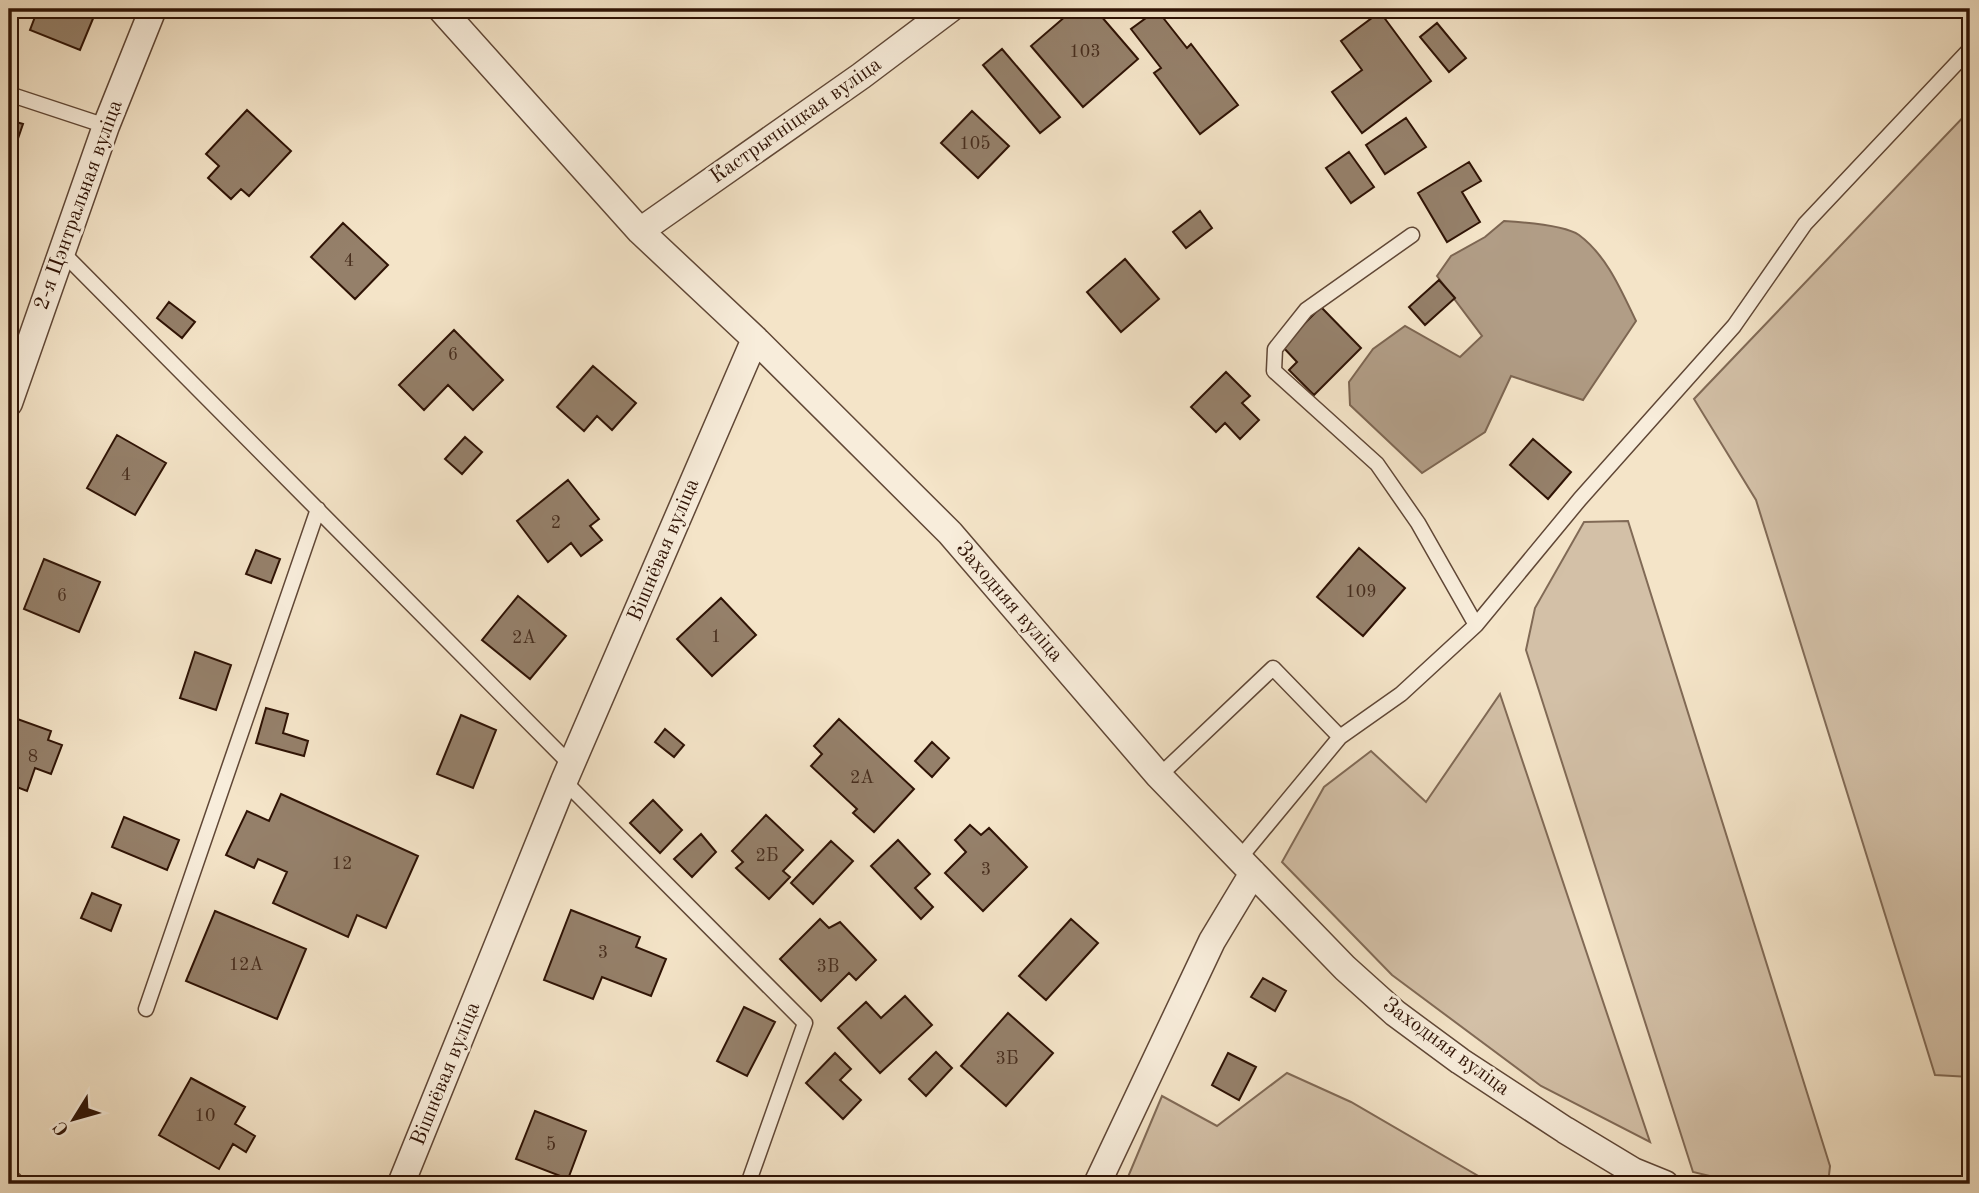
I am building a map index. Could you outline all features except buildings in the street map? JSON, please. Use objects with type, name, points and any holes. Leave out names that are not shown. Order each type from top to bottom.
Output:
[{"type":"street","name":"2-я Цэнтральная вуліца","points":[[9,403],[106,126],[153,9]]},
{"type":"street","points":[[441,9],[640,231],[755,339]]},
{"type":"street","name":"Кастрычніцкая вуліца","points":[[640,231],[861,76],[950,9]]},
{"type":"street","name":"Вішнёвая вуліца","points":[[401,1184],[568,773],[755,339]]},
{"type":"street","name":"Заходняя вуліца","points":[[755,339],[950,533],[1159,776],[1345,968],[1395,1013],[1460,1061],[1633,1171],[1665,1184]]},
{"type":"street","points":[[1097,1184],[1246,866]]},
{"type":"lane","points":[[1246,866],[1340,737],[1401,694],[1476,625],[1580,499],[1734,326],[1805,224],[1970,49]]},
{"type":"lane","points":[[9,94],[106,126]]},
{"type":"lane","points":[[1412,235],[1306,310],[1275,349],[1274,371],[1377,464],[1419,523],[1476,625]]},
{"type":"lane","points":[[62,252],[318,509],[805,1023],[748,1184]]},
{"type":"lane","points":[[146,1009],[318,509]]},
{"type":"lane","points":[[1159,776],[1273,668],[1340,737]]},
{"type":"shaded area","points":[[1970,110],[1970,1077],[1935,1075],[1756,500],[1694,399]]},
{"type":"shaded area","points":[[1504,221],[1554,226],[1579,235],[1605,263],[1636,321],[1583,400],[1511,376],[1485,432],[1422,473],[1350,405],[1349,382],[1373,349],[1405,326],[1460,357],[1482,336],[1437,276],[1451,256],[1485,237]]},
{"type":"shaded area","points":[[1628,521],[1830,1166],[1828,1184],[1743,1184],[1693,1172],[1526,650],[1535,608],[1584,522]]},
{"type":"shaded area","points":[[1500,694],[1650,1142],[1541,1086],[1392,975],[1282,862],[1324,787],[1371,751],[1426,802]]},
{"type":"shaded area","points":[[1287,1073],[1351,1102],[1492,1184],[1125,1184],[1162,1096],[1217,1126]]}]
